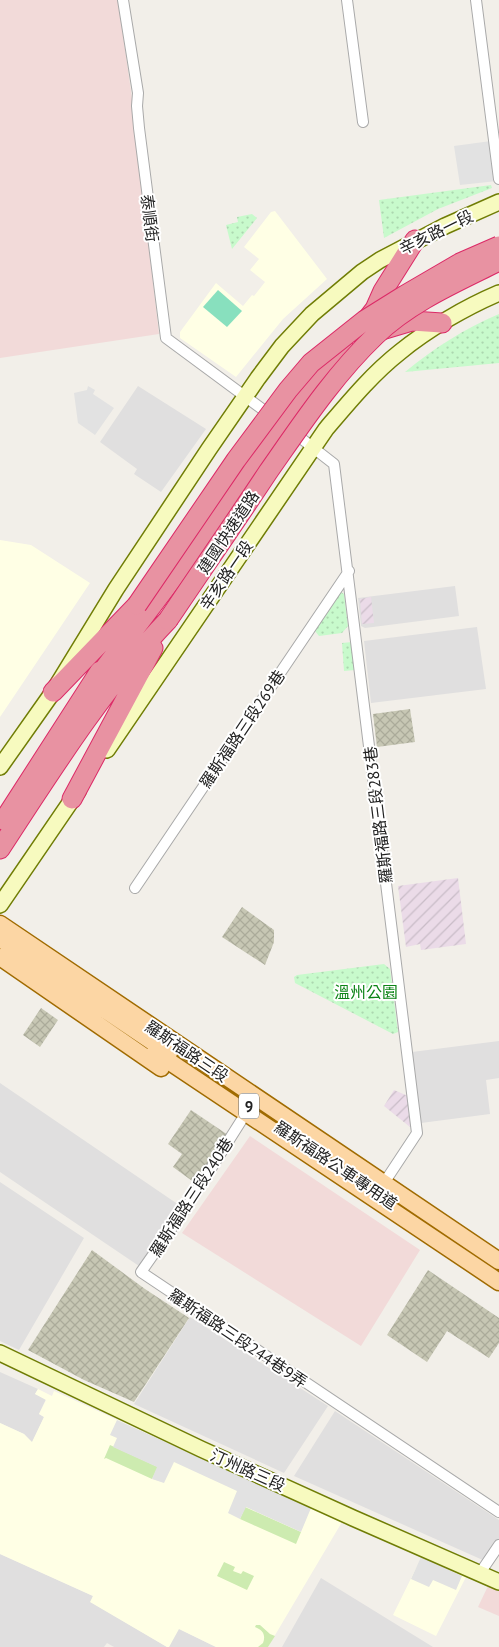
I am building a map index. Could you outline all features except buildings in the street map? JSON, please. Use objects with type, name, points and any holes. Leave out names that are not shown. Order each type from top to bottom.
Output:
[{"type":"highway","points":[[310,363],[370,304],[410,277],[455,251],[499,234]]},
{"type":"highway","points":[[95,681],[188,558],[281,423],[329,358],[357,334],[415,240]]},
{"type":"highway","name":"建國快速道路","points":[[0,826],[95,681],[137,605],[236,460],[310,363],[366,320],[405,295],[460,263],[499,246]]},
{"type":"highway","name":"建國快速道路","points":[[0,849],[39,789],[96,708],[146,643],[168,620],[312,410],[345,369],[376,334],[390,323],[434,293],[499,261]]},
{"type":"highway","points":[[312,410],[348,373],[384,343],[427,312],[499,276]]},
{"type":"highway","points":[[281,423],[335,363],[362,340],[390,327],[412,321],[442,323]]},
{"type":"highway","points":[[96,708],[188,558]]},
{"type":"highway","points":[[53,692],[137,605]]},
{"type":"highway","points":[[72,799],[168,620]]},
{"type":"main road","name":"辛亥路一段","points":[[0,767],[53,692],[116,589],[245,396],[282,346],[312,314],[362,272],[380,260],[415,240],[468,214],[499,202]]},
{"type":"main road","name":"辛亥路一段","points":[[0,905],[326,429],[366,383],[400,351],[442,323],[499,293]]},
{"type":"main road","name":"羅斯福路三段","points":[[0,924],[499,1261]]},
{"type":"main road","name":"羅斯福路公車專用道","points":[[0,938],[499,1274]]},
{"type":"main road","name":"羅斯福路公車專用道","points":[[0,947],[499,1282]]},
{"type":"main road","name":"羅斯福路三段","points":[[0,957],[241,1121],[313,1165],[499,1290]]},
{"type":"main road","name":"汀州路三段","points":[[0,1353],[201,1449],[499,1582]]},
{"type":"street","name":"泰順街","points":[[123,0],[138,93],[139,128],[166,338],[281,423]]},
{"type":"street","points":[[347,0],[363,122]]},
{"type":"street","points":[[476,0],[499,178]]},
{"type":"street","name":"羅斯福路三段283巷","points":[[281,423],[334,464],[417,1133],[384,1183]]},
{"type":"street","name":"羅斯福路三段269巷","points":[[135,888],[348,570]]},
{"type":"street","name":"羅斯福路三段240巷","points":[[141,1272],[188,1205],[241,1121]]},
{"type":"street","name":"羅斯福路三段244巷9弄","points":[[141,1272],[499,1512]]},
{"type":"street","points":[[480,1573],[499,1544]]},
{"type":"shaded area","points":[[0,0],[118,0],[131,91],[159,334],[0,358]]},
{"type":"shaded area","points":[[491,141],[497,181],[460,185],[454,146]]},
{"type":"shaded area","points":[[275,211],[327,279],[283,319],[236,377],[180,338],[180,332],[216,283],[243,306],[265,282],[250,270],[259,259],[244,247],[271,212]]},
{"type":"shaded area","points":[[88,386],[95,390],[93,394],[114,408],[95,435],[78,423],[74,393],[87,390]]},
{"type":"shaded area","points":[[138,386],[206,429],[161,492],[134,474],[137,469],[100,442]]},
{"type":"shaded area","points":[[0,540],[31,545],[90,583],[0,717]]},
{"type":"shaded area","points":[[455,586],[459,616],[365,628],[361,626],[358,598]]},
{"type":"shaded area","points":[[371,597],[374,623],[362,624],[360,599]]},
{"type":"shaded area","points":[[477,627],[486,689],[371,703],[364,641]]},
{"type":"shaded area","points":[[410,709],[415,742],[377,747],[373,714]]},
{"type":"shaded area","points":[[458,878],[466,944],[421,950],[420,944],[406,947],[398,886]]},
{"type":"shaded area","points":[[242,907],[274,930],[274,942],[265,965],[222,937]]},
{"type":"shaded area","points":[[41,1008],[58,1020],[40,1047],[23,1035]]},
{"type":"shaded area","points":[[499,1041],[499,1078],[486,1080],[490,1114],[421,1123],[412,1052]]},
{"type":"shaded area","points":[[0,1083],[179,1205],[139,1266],[0,1172]]},
{"type":"shaded area","points":[[394,1090],[408,1096],[413,1126],[410,1127],[384,1106]]},
{"type":"shaded area","points":[[191,1110],[228,1135],[195,1183],[173,1167],[182,1154],[168,1144]]},
{"type":"shaded area","points":[[250,1136],[420,1250],[361,1346],[182,1233]]},
{"type":"shaded area","points":[[0,1182],[84,1238],[19,1350],[0,1341]]},
{"type":"shaded area","points":[[92,1250],[145,1289],[189,1318],[134,1402],[84,1380],[28,1350]]},
{"type":"shaded area","points":[[428,1270],[499,1318],[499,1343],[489,1358],[447,1331],[427,1362],[387,1335]]},
{"type":"shaded area","points":[[190,1317],[328,1406],[284,1473],[134,1404]]},
{"type":"shaded area","points":[[0,1372],[38,1389],[35,1394],[46,1399],[39,1414],[44,1417],[32,1443],[24,1434],[0,1423]]},
{"type":"shaded area","points":[[38,1389],[52,1396],[54,1391],[342,1522],[268,1647],[216,1647],[179,1629],[169,1647],[167,1647],[90,1602],[93,1596],[0,1554],[0,1423],[24,1434],[32,1442],[44,1417],[39,1414],[46,1400],[35,1394]]},
{"type":"shaded area","points":[[335,1411],[499,1520],[499,1540],[485,1561],[294,1476]]},
{"type":"shaded area","points":[[117,1420],[311,1508],[301,1532],[246,1507],[240,1519],[228,1513],[237,1491],[174,1462],[164,1483],[152,1479],[157,1467],[113,1447],[117,1438],[110,1435]]},
{"type":"shaded area","points":[[0,1554],[93,1596],[91,1602],[167,1647],[114,1647],[107,1643],[104,1647],[0,1647]]},
{"type":"shaded area","points":[[421,1557],[462,1576],[456,1590],[433,1580],[429,1587],[411,1579]]},
{"type":"shaded area","points":[[421,1558],[466,1577],[436,1636],[393,1615]]},
{"type":"shaded area","points":[[321,1578],[433,1647],[282,1647]]},
{"type":"shaded area","points":[[488,1586],[499,1591],[499,1616],[478,1607]]},
{"type":"shaded area","points":[[177,1629],[179,1629],[216,1647],[169,1647]]},
{"type":"green space","points":[[491,185],[492,188],[438,209],[384,238],[379,200]]},
{"type":"green space","points":[[252,214],[257,218],[232,249],[226,225],[238,222],[237,217]]},
{"type":"green space","points":[[218,290],[242,311],[227,327],[203,307]]},
{"type":"green space","points":[[499,314],[499,363],[405,372],[450,340]]},
{"type":"green space","points":[[341,592],[344,594],[348,626],[342,633],[319,636],[315,631]]},
{"type":"green space","points":[[352,642],[355,670],[344,671],[342,643]]},
{"type":"green space","name":"溫州公園","points":[[384,964],[390,969],[398,1032],[393,1034],[295,983],[294,977],[297,975]]},
{"type":"green space","points":[[110,1445],[158,1467],[152,1479],[106,1458],[104,1459]]},
{"type":"green space","points":[[245,1507],[301,1532],[296,1544],[240,1519]]},
{"type":"green space","points":[[224,1562],[235,1567],[233,1571],[241,1574],[243,1571],[254,1576],[247,1590],[217,1576]]},
{"type":"green space","points":[[260,1625],[275,1636],[268,1647],[258,1647],[263,1643],[264,1635],[262,1631],[255,1627]]}]
